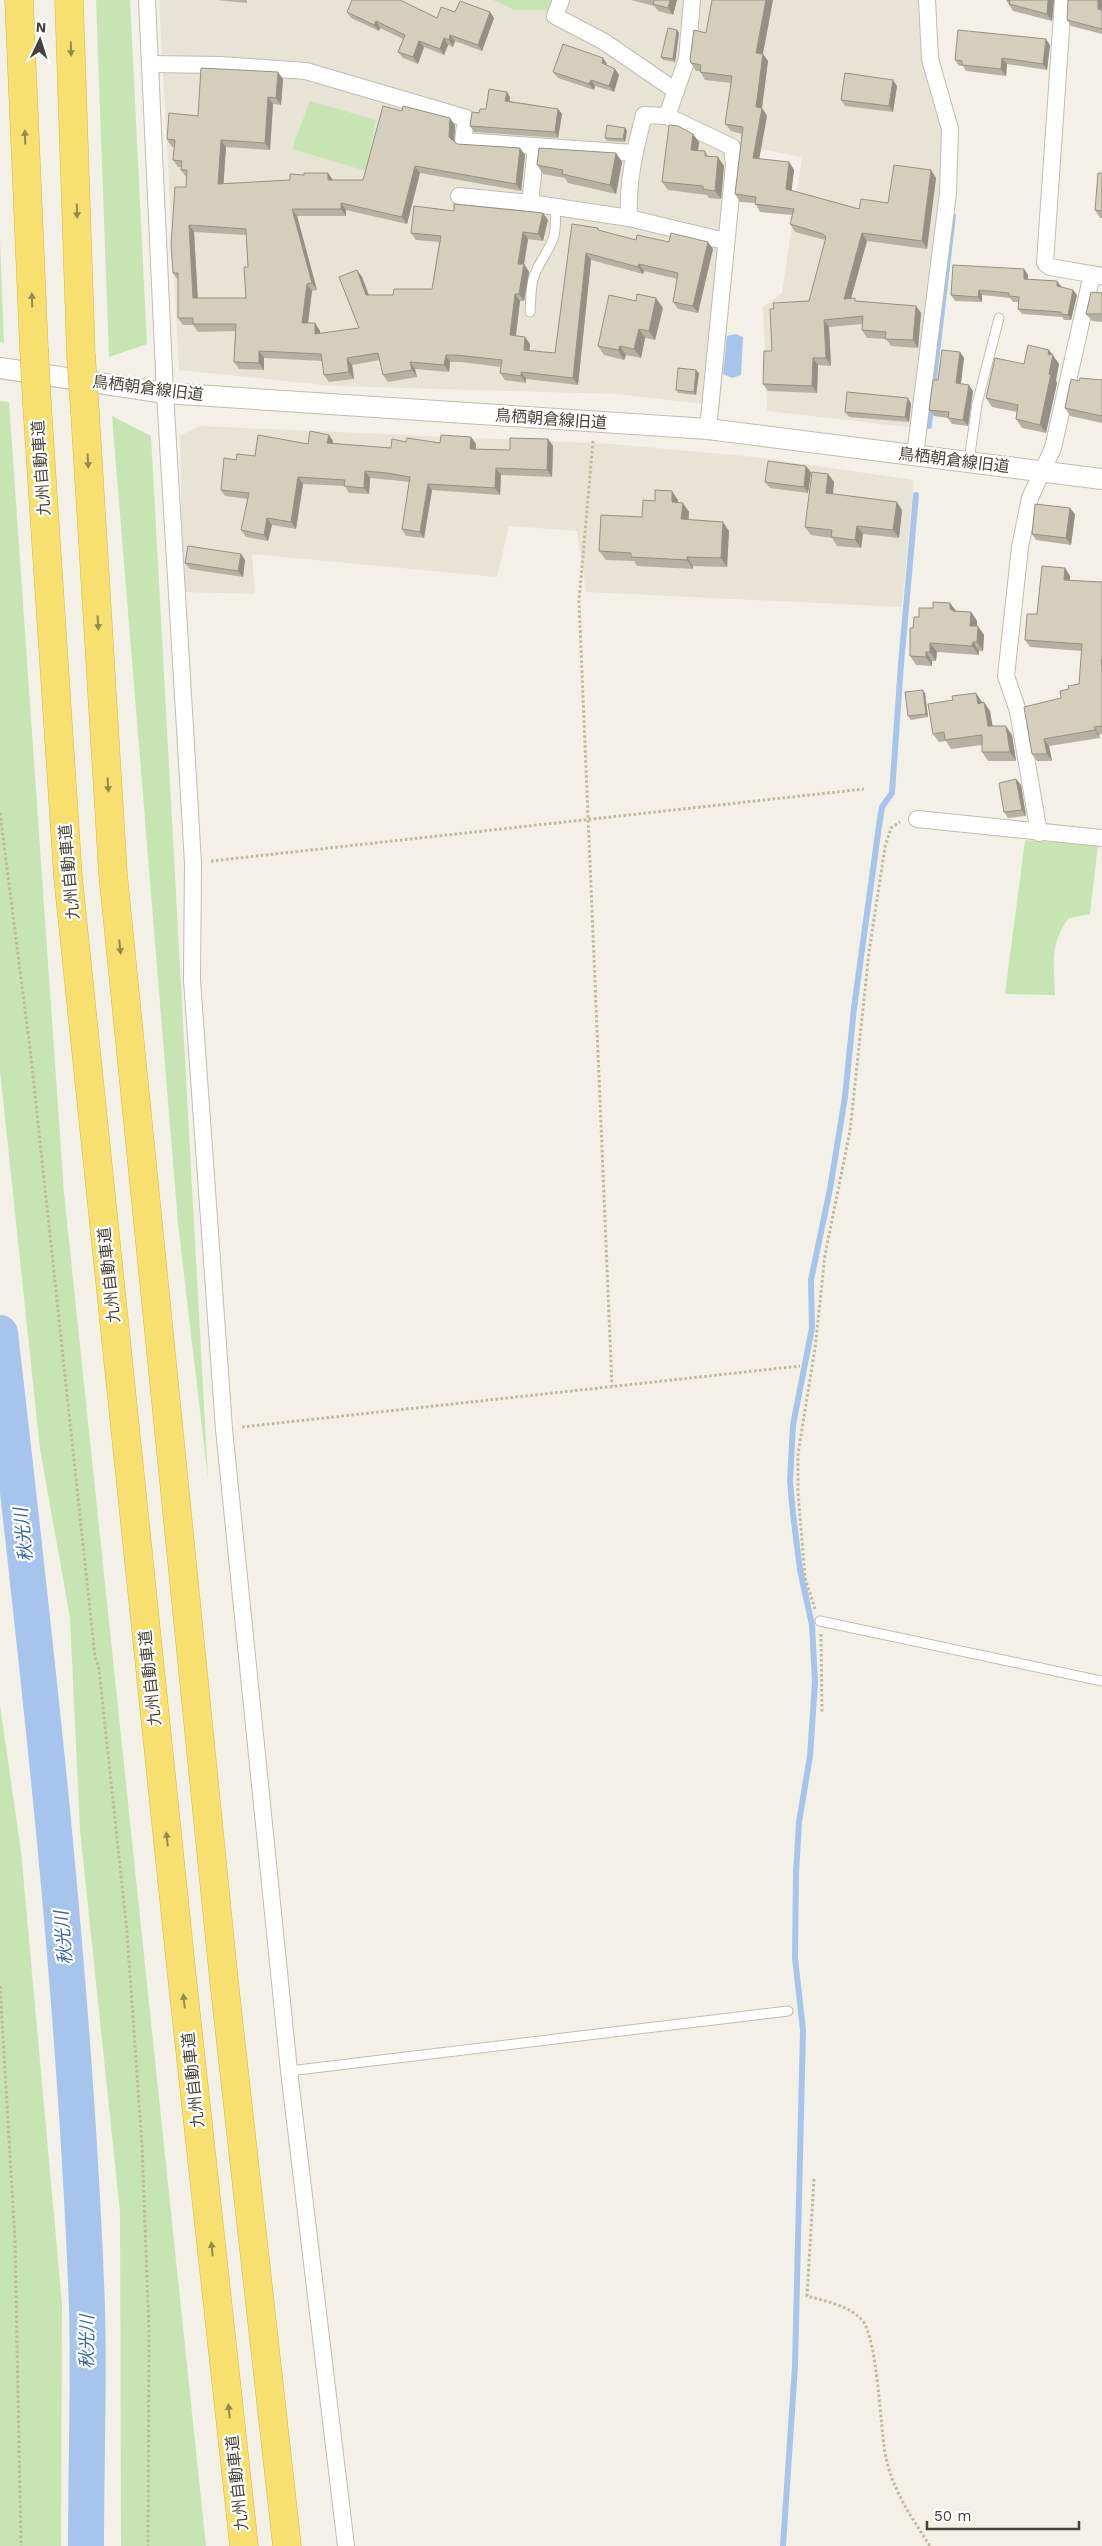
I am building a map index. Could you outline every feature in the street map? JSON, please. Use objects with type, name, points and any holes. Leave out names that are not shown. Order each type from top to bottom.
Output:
[{"type":"highway","name":"九州自動車道","points":[[19,0],[37,404],[68,877],[180,1957],[244,2546]]},
{"type":"highway","points":[[70,0],[81,356],[113,874],[224,1981],[287,2546]]},
{"type":"street","points":[[147,0],[165,393],[193,863],[192,980],[224,1429],[289,2071],[346,2546]]},
{"type":"street","points":[[561,0],[555,16],[603,41],[676,91]]},
{"type":"street","points":[[667,116],[688,59],[692,0]]},
{"type":"street","points":[[914,455],[948,193],[950,129],[930,59],[927,0]]},
{"type":"street","points":[[1039,832],[1018,711],[1006,676],[1020,547],[1030,498],[1053,448],[1097,275],[1050,268],[1045,263],[1063,0]]},
{"type":"street","points":[[150,64],[220,65],[306,71],[466,118],[463,142],[634,153]]},
{"type":"street","points":[[629,218],[628,197],[634,153],[644,115],[667,116],[732,147],[734,165],[731,201],[725,241],[708,429]]},
{"type":"street","points":[[530,203],[536,147]]},
{"type":"street","points":[[459,196],[555,206],[629,218],[725,241]]},
{"type":"street","name":"鳥栖朝倉線旧道","points":[[0,368],[165,393],[708,429],[1102,479]]},
{"type":"street","points":[[917,819],[1102,838]]},
{"type":"lane","points":[[530,312],[534,276],[554,243],[557,227],[555,206]]},
{"type":"lane","points":[[968,462],[977,404],[999,318]]},
{"type":"lane","points":[[820,1621],[1102,1681]]},
{"type":"lane","points":[[289,2071],[788,2011]]},
{"type":"path","points":[[595,422],[580,601],[612,1386]]},
{"type":"path","points":[[193,863],[864,789]]},
{"type":"path","points":[[0,812],[33,1066],[95,1658],[99,1669],[127,1932],[146,2222],[149,2331],[148,2546]]},
{"type":"path","points":[[822,1713],[820,1621],[805,1578],[798,1492],[798,1454],[815,1348],[825,1255],[851,1122],[869,952],[884,847],[891,828],[901,822],[917,819]]},
{"type":"path","points":[[224,1429],[800,1366]]},
{"type":"path","points":[[0,1986],[15,2241],[22,2546]]},
{"type":"path","points":[[814,2179],[807,2296],[847,2309],[863,2321],[874,2356],[886,2458],[894,2485],[901,2500],[930,2546]]},
{"type":"shaded area","points":[[159,0],[926,0],[947,140],[916,428],[767,411],[763,307],[782,293],[802,157],[744,146],[720,406],[616,394],[333,386],[179,370]]},
{"type":"shaded area","points":[[201,426],[612,444],[755,457],[914,480],[902,607],[586,592],[577,531],[509,526],[497,577],[252,554],[255,594],[183,592],[180,435]]},
{"type":"green space","points":[[96,0],[130,0],[147,344],[109,357]]},
{"type":"green space","points":[[493,0],[553,0],[549,10],[514,10]]},
{"type":"green space","points":[[310,101],[376,120],[366,171],[292,149]]},
{"type":"green space","points":[[0,240],[4,343],[0,342]]},
{"type":"green space","points":[[0,401],[9,402],[64,1193],[206,2546],[121,2546],[120,2212],[80,1830],[70,1618],[40,1449],[0,1071]]},
{"type":"green space","points":[[112,416],[151,436],[208,1479],[178,1224]]},
{"type":"green space","points":[[1025,840],[1098,845],[1090,914],[1069,918],[1058,937],[1054,955],[1055,995],[1005,994]]},
{"type":"green space","points":[[0,1706],[21,1851],[62,2304],[61,2546],[0,2546]]},
{"type":"water","points":[[736,334],[743,337],[741,375],[732,378],[723,374],[727,336]]},
{"type":"building","points":[[352,0],[400,0],[437,18],[441,7],[455,12],[460,1],[490,12],[478,45],[450,35],[449,40],[444,38],[440,49],[419,41],[413,57],[398,52],[405,35],[376,21],[374,25],[347,12]]},
{"type":"building","points":[[654,0],[670,0],[668,8],[653,4]]},
{"type":"building","points":[[712,0],[766,0],[756,53],[763,54],[756,107],[762,108],[753,158],[789,162],[786,189],[859,209],[861,199],[888,203],[894,165],[931,170],[922,241],[862,233],[844,299],[855,298],[855,301],[916,306],[913,340],[885,339],[886,332],[862,330],[863,316],[824,320],[826,358],[813,358],[812,386],[763,384],[764,351],[772,351],[770,309],[774,309],[773,303],[809,301],[826,237],[823,234],[790,224],[794,209],[755,204],[756,197],[735,194],[743,127],[725,124],[732,76],[700,72],[701,65],[691,63],[690,59],[694,30],[706,33]]},
{"type":"building","points":[[1007,0],[1048,0],[1047,14],[1009,4],[1010,1]]},
{"type":"building","points":[[1068,0],[1098,0],[1098,9],[1102,10],[1102,29],[1067,20]]},
{"type":"building","points":[[668,28],[677,30],[673,59],[661,57]]},
{"type":"building","points":[[958,30],[1046,39],[1043,64],[1002,58],[1001,69],[962,65],[962,61],[955,60]]},
{"type":"building","points":[[563,44],[603,58],[602,63],[615,69],[609,86],[591,80],[589,84],[553,72]]},
{"type":"building","points":[[201,68],[278,72],[276,98],[268,97],[265,143],[221,140],[218,184],[290,180],[290,174],[304,175],[304,173],[328,173],[328,180],[363,180],[383,106],[402,111],[403,106],[450,118],[449,137],[457,144],[520,148],[516,184],[415,166],[402,217],[341,203],[341,209],[292,209],[312,283],[307,284],[302,323],[315,323],[315,334],[359,328],[339,277],[357,270],[366,295],[393,295],[394,289],[432,289],[441,236],[411,233],[414,206],[454,211],[454,204],[543,213],[538,234],[523,232],[518,264],[524,264],[519,294],[515,294],[510,335],[525,337],[524,350],[555,353],[572,224],[598,228],[598,230],[636,240],[637,235],[669,242],[671,233],[708,242],[693,306],[673,302],[678,273],[639,264],[638,267],[586,253],[573,378],[521,372],[521,376],[500,373],[502,360],[456,355],[446,355],[444,365],[410,362],[412,370],[383,375],[378,353],[347,358],[349,372],[324,375],[321,354],[259,351],[259,363],[234,362],[236,324],[193,324],[193,318],[178,318],[178,273],[173,273],[171,245],[175,187],[186,187],[187,170],[181,170],[182,161],[173,160],[175,140],[167,139],[169,113],[198,116]],"holes":[[[189,225],[246,229],[248,267],[244,267],[246,298],[193,298]]]},
{"type":"building","points":[[845,73],[893,80],[889,106],[841,100]]},
{"type":"building","points":[[489,89],[507,92],[505,101],[558,109],[555,132],[470,126],[472,112],[479,113],[480,109],[486,109]]},
{"type":"building","points":[[607,125],[625,128],[623,139],[605,138]]},
{"type":"building","points":[[669,125],[678,126],[693,134],[691,150],[705,151],[705,156],[718,157],[715,191],[703,189],[703,186],[662,182]]},
{"type":"building","points":[[539,148],[616,153],[610,185],[562,174],[563,170],[537,165]]},
{"type":"building","points":[[1098,173],[1102,173],[1102,211],[1095,210]]},
{"type":"building","points":[[953,265],[1024,269],[1024,279],[1057,281],[1057,286],[1073,290],[1068,315],[1061,314],[1061,312],[1018,309],[1019,297],[1009,296],[1009,293],[979,290],[978,297],[951,295]]},
{"type":"building","points":[[1091,292],[1102,293],[1102,314],[1086,314]]},
{"type":"building","points":[[637,294],[656,298],[649,331],[639,329],[634,349],[620,346],[618,350],[598,346],[609,295],[636,301]]},
{"type":"building","points":[[1028,345],[1049,350],[1048,354],[1053,355],[1049,374],[1051,374],[1040,425],[1016,419],[1018,405],[986,398],[995,358],[1024,364]]},
{"type":"building","points":[[942,350],[960,352],[956,383],[969,385],[963,420],[948,418],[949,412],[929,410],[933,380],[938,380]]},
{"type":"building","points":[[678,368],[696,370],[694,392],[676,390]]},
{"type":"building","points":[[1080,378],[1102,380],[1102,416],[1065,408],[1071,379],[1079,381]]},
{"type":"building","points":[[847,392],[908,398],[905,417],[845,412]]},
{"type":"building","points":[[310,431],[329,435],[327,443],[391,448],[392,439],[406,442],[407,438],[440,443],[441,435],[471,437],[470,449],[510,450],[510,438],[548,439],[547,470],[496,468],[495,488],[428,484],[420,532],[402,529],[410,477],[365,471],[364,488],[344,486],[345,480],[298,477],[291,522],[267,518],[264,535],[241,530],[249,493],[221,490],[224,458],[236,460],[237,454],[255,456],[258,435],[308,444]]},
{"type":"building","points":[[768,461],[806,466],[804,487],[765,482]]},
{"type":"building","points":[[812,472],[828,474],[826,493],[897,502],[893,530],[857,526],[855,540],[831,537],[832,530],[805,527]]},
{"type":"building","points":[[655,490],[672,491],[672,502],[683,503],[681,519],[723,522],[721,558],[687,557],[687,560],[631,557],[631,553],[599,551],[601,515],[642,517],[643,500],[655,501]]},
{"type":"building","points":[[1035,504],[1070,508],[1066,538],[1032,534]]},
{"type":"building","points":[[188,546],[241,554],[238,571],[185,563]]},
{"type":"building","points":[[1042,566],[1065,568],[1064,580],[1102,582],[1102,726],[1094,727],[1095,730],[1044,739],[1047,754],[1032,754],[1024,707],[1061,698],[1060,691],[1069,689],[1068,686],[1079,684],[1082,644],[1025,640],[1027,614],[1037,614]]},
{"type":"building","points":[[933,602],[950,603],[950,609],[953,611],[971,612],[970,626],[978,626],[977,642],[973,642],[972,646],[930,643],[930,652],[926,652],[926,657],[910,656],[910,628],[913,628],[914,617],[919,617],[919,608],[933,608]]},
{"type":"building","points":[[923,690],[926,714],[908,716],[905,692]]},
{"type":"building","points":[[976,693],[978,704],[984,702],[988,726],[1006,726],[1010,752],[982,752],[982,735],[945,740],[944,732],[933,734],[928,704],[953,700],[952,696]]},
{"type":"building","points":[[1016,779],[1022,810],[1004,812],[999,783]]},
{"type":"waterway","points":[[933,387],[953,216]]},
{"type":"waterway","points":[[929,426],[931,404]]},
{"type":"waterway","points":[[783,2546],[795,2366],[803,2030],[795,1958],[796,1873],[799,1822],[810,1756],[815,1682],[812,1625],[800,1570],[790,1481],[793,1425],[812,1328],[811,1280],[830,1189],[845,1097],[854,1008],[879,826],[882,807],[892,793],[916,495]]},
{"type":"waterway","name":"秋光川","points":[[0,1333],[41,1698],[74,2063],[87,2307],[86,2546]]}]
